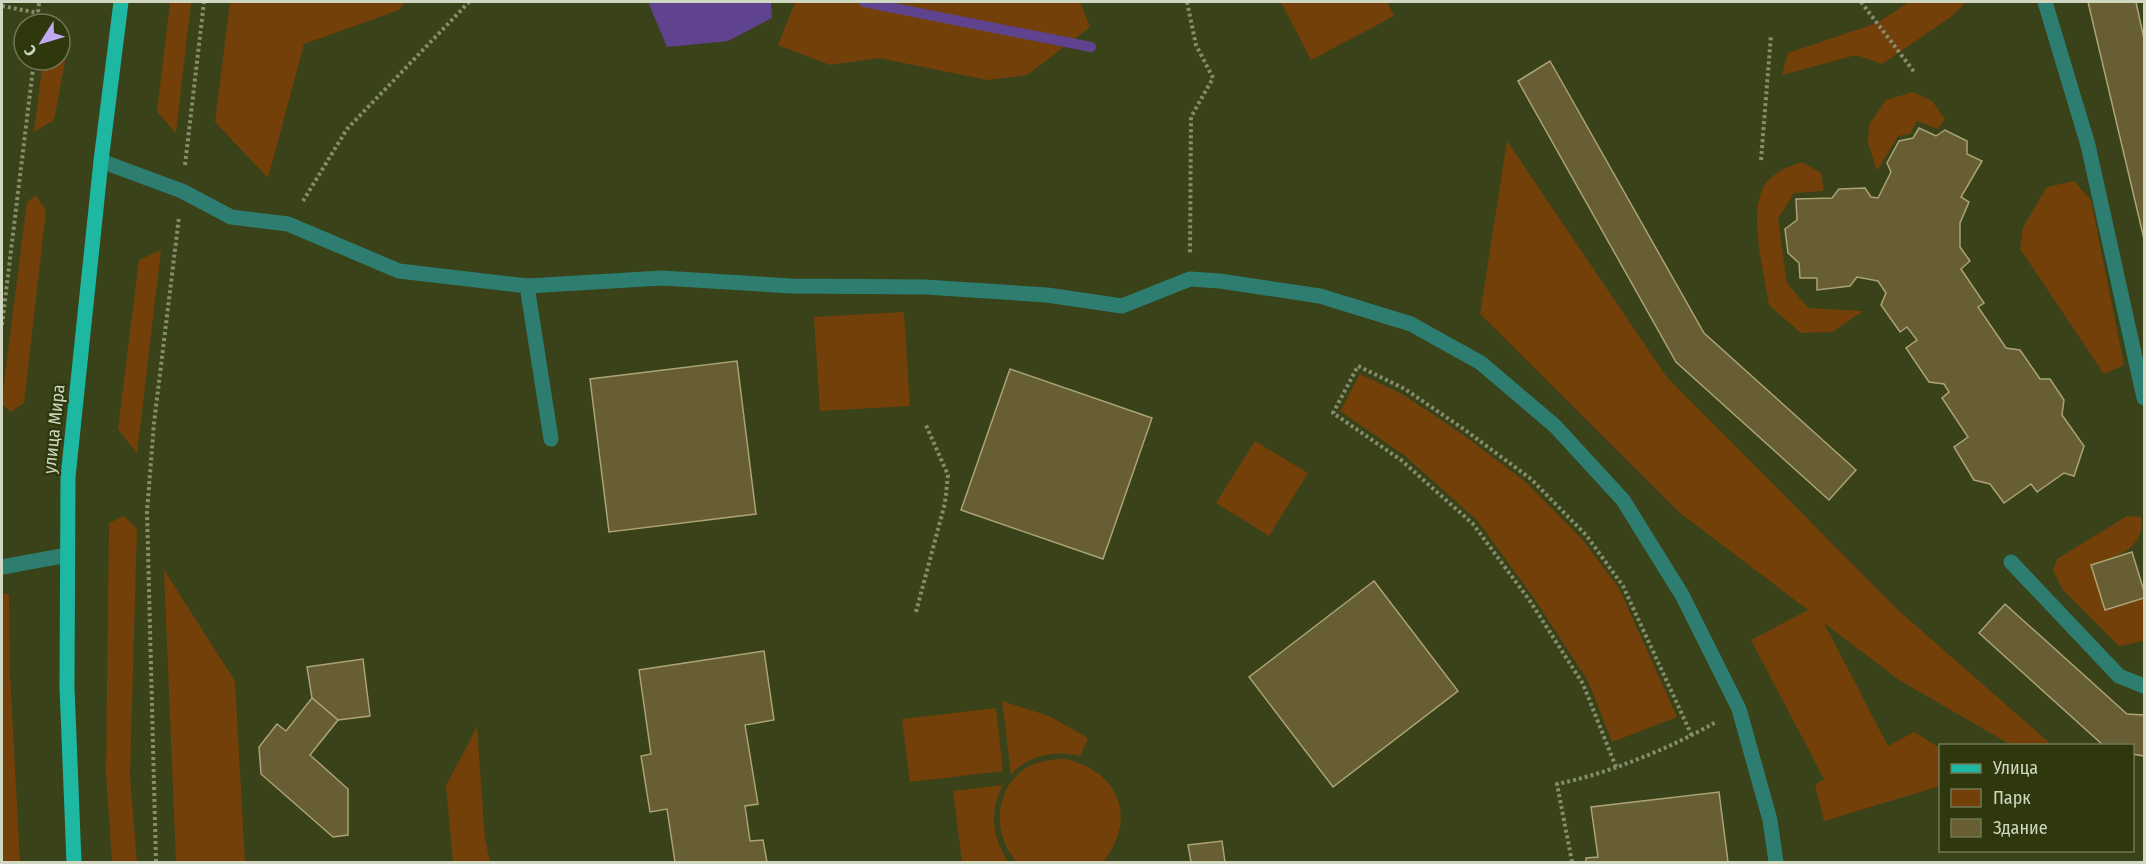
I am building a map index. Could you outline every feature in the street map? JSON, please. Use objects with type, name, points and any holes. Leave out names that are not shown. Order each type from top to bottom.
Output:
[{"type":"main road","name":"улица Мира","points":[[74,862],[67,687],[68,477],[101,161],[121,2]]},
{"type":"lane","points":[[2045,2],[2088,146],[2145,398]]},
{"type":"lane","points":[[101,161],[182,191],[231,217],[288,224],[399,271],[527,286],[662,278],[792,286],[925,287],[1047,295],[1122,306],[1169,285],[1190,279],[1220,281],[1320,296],[1411,324],[1481,363],[1555,426],[1623,500],[1682,595],[1739,708],[1770,820],[1776,862]]},
{"type":"lane","points":[[527,286],[551,439]]},
{"type":"lane","points":[[2,567],[67,555]]},
{"type":"lane","points":[[2011,562],[2119,676],[2145,686]]},
{"type":"path","points":[[156,862],[147,512],[154,423],[204,2]]},
{"type":"path","points":[[288,224],[347,129],[469,2]]},
{"type":"path","points":[[1187,2],[1196,45],[1214,78],[1191,117],[1190,279]]},
{"type":"path","points":[[1861,2],[1915,73]]},
{"type":"path","points":[[2,6],[33,12]]},
{"type":"path","points":[[1761,160],[1771,35]]},
{"type":"path","points":[[2,325],[33,72]]},
{"type":"path","points":[[1616,766],[1583,684],[1530,602],[1473,524],[1401,460],[1333,412],[1358,366],[1405,389],[1465,430],[1531,479],[1586,535],[1623,586],[1692,736]]},
{"type":"path","points":[[916,612],[945,503],[948,475],[925,423]]},
{"type":"path","points":[[1572,862],[1557,784],[1586,778],[1692,736],[1739,708]]},
{"type":"green space","points":[[170,2],[191,2],[176,133],[157,112]]},
{"type":"green space","points":[[230,2],[404,2],[399,10],[304,44],[268,178],[215,122]]},
{"type":"green space","points":[[795,2],[1080,2],[1090,27],[1027,75],[987,80],[879,58],[830,65],[778,45]]},
{"type":"green space","points":[[1281,2],[1387,2],[1394,16],[1311,60]]},
{"type":"green space","points":[[1909,2],[1966,2],[1951,17],[1882,64],[1856,55],[1782,75],[1788,53],[1877,23]]},
{"type":"green space","points":[[42,72],[63,72],[54,120],[34,132]]},
{"type":"green space","points":[[1913,92],[1932,101],[1945,119],[1938,129],[1917,121],[1910,134],[1898,136],[1877,171],[1868,143],[1869,125],[1886,100]]},
{"type":"green space","points":[[1507,141],[1666,376],[1897,609],[2051,744],[2009,744],[1899,680],[1824,623],[1888,746],[1914,732],[1939,747],[1939,786],[1824,821],[1815,785],[1824,779],[1751,640],[1808,610],[1680,513],[1480,314]]},
{"type":"green space","points":[[1802,162],[1821,173],[1824,191],[1794,193],[1778,219],[1787,283],[1808,308],[1863,311],[1832,332],[1801,333],[1769,305],[1761,261],[1757,228],[1759,198],[1767,181],[1786,168]]},
{"type":"green space","points":[[2074,181],[2091,200],[2124,365],[2104,374],[2020,249],[2023,227],[2047,187]]},
{"type":"green space","points":[[36,195],[46,211],[24,403],[11,412],[2,404],[2,398],[27,202]]},
{"type":"green space","points":[[161,250],[137,454],[118,429],[139,260]]},
{"type":"green space","points":[[904,312],[910,406],[820,411],[814,317]]},
{"type":"green space","points":[[1360,374],[1402,394],[1462,434],[1527,483],[1582,539],[1619,588],[1677,717],[1612,742],[1588,681],[1534,598],[1477,520],[1404,455],[1340,411]]},
{"type":"green space","points":[[1255,441],[1308,473],[1269,536],[1216,503]]},
{"type":"green space","points":[[124,516],[137,529],[130,776],[137,862],[112,862],[106,773],[109,523]]},
{"type":"green space","points":[[2127,516],[2141,517],[2141,528],[2133,545],[2118,555],[2091,565],[2105,610],[2144,598],[2144,641],[2119,646],[2063,590],[2053,570],[2057,559]]},
{"type":"green space","points":[[164,570],[235,681],[245,862],[176,862]]},
{"type":"green space","points":[[2,594],[9,594],[10,674],[20,862],[2,862]]},
{"type":"green space","points":[[1002,701],[1049,716],[1088,738],[1080,756],[1052,754],[1042,756],[1025,763],[1011,775]]},
{"type":"green space","points":[[996,708],[1003,771],[910,782],[902,719]]},
{"type":"green space","points":[[477,727],[485,838],[490,862],[453,862],[446,786]]},
{"type":"green space","points":[[1066,759],[1084,765],[1099,774],[1110,786],[1121,814],[1114,845],[1103,862],[1017,862],[1008,850],[1000,823],[1000,808],[1004,795],[1011,782],[1034,764]]},
{"type":"green space","points":[[1003,785],[996,804],[994,824],[999,843],[1008,861],[962,862],[953,791]]},
{"type":"shaded area","points":[[648,2],[771,2],[772,18],[728,41],[667,47]]},
{"type":"building","points":[[2088,2],[2136,2],[2144,39],[2144,239]]},
{"type":"building","points":[[1550,61],[1704,333],[1856,470],[1829,500],[1676,362],[1518,81]]},
{"type":"building","points":[[1919,128],[1936,136],[1945,130],[1967,141],[1967,154],[1982,161],[1961,197],[1969,202],[1960,223],[1960,247],[1970,261],[1961,269],[1984,303],[1978,307],[2006,348],[2020,350],[2040,379],[2050,379],[2064,400],[2062,415],[2084,446],[2074,476],[2064,473],[2037,492],[2031,484],[2004,503],[1990,484],[1974,480],[1954,447],[1968,437],[1942,398],[1949,392],[1944,384],[1929,382],[1906,348],[1917,340],[1907,327],[1900,332],[1881,305],[1886,293],[1878,281],[1857,277],[1850,286],[1817,290],[1817,278],[1800,278],[1799,263],[1788,253],[1785,229],[1797,220],[1796,199],[1832,198],[1839,189],[1865,188],[1871,197],[1878,198],[1891,172],[1887,163],[1899,141],[1913,138]]},
{"type":"building","points":[[737,361],[756,514],[609,532],[590,379]]},
{"type":"building","points":[[1010,369],[1152,418],[1103,559],[961,510]]},
{"type":"building","points":[[2132,552],[2144,598],[2105,610],[2091,565]]},
{"type":"building","points":[[1374,581],[1458,691],[1333,787],[1249,677]]},
{"type":"building","points":[[2005,604],[2127,714],[2144,715],[2144,756],[2134,754],[2134,744],[2102,744],[1979,633]]},
{"type":"building","points":[[764,651],[774,720],[745,725],[758,804],[745,806],[750,841],[763,840],[767,862],[675,862],[667,809],[650,812],[641,756],[651,754],[639,670]]},
{"type":"building","points":[[363,659],[370,716],[338,720],[312,698],[307,667]]},
{"type":"building","points":[[312,698],[338,720],[310,755],[348,789],[348,835],[333,837],[261,774],[259,747],[277,724],[286,731]]},
{"type":"building","points":[[1719,792],[1728,862],[1586,862],[1586,858],[1598,857],[1591,807]]},
{"type":"building","points":[[1222,841],[1225,862],[1191,862],[1188,845]]},
{"type":"waterway","points":[[864,2],[1091,47]]}]
